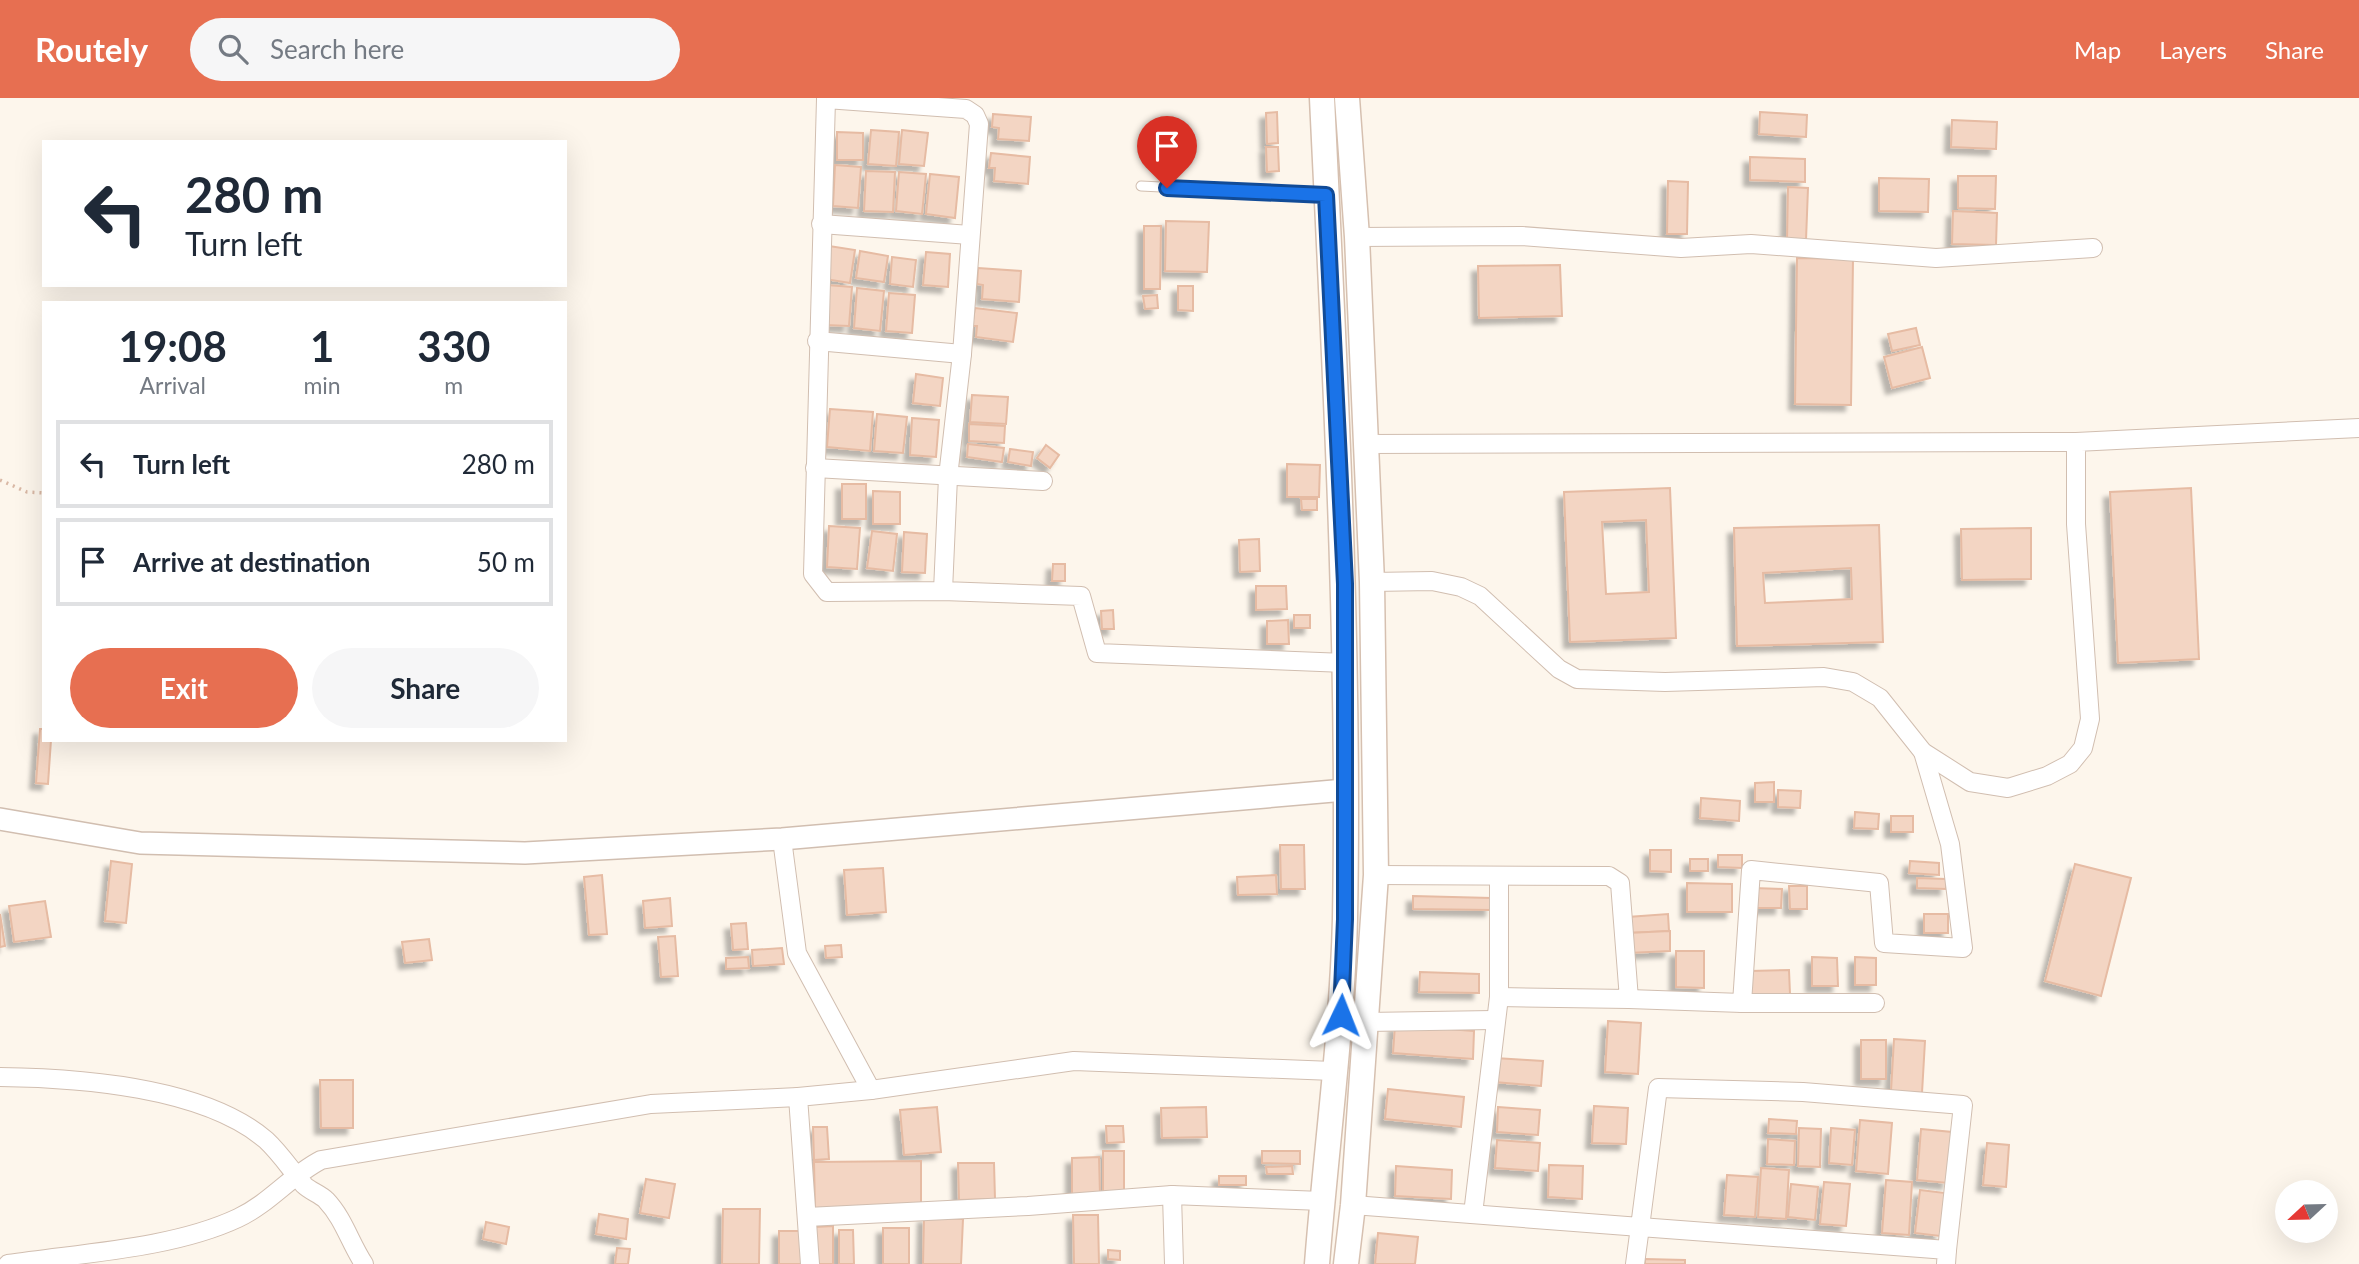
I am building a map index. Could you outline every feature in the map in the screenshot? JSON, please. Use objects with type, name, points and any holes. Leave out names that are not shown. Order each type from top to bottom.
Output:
[{"type":"main road","points":[[1318,1264],[1333,1071],[1341,1015],[1345,790],[1345,663],[1322,98]]},
{"type":"main road","points":[[1346,1264],[1353,1205],[1376,875],[1372,582],[1357,237],[1347,98]]},
{"type":"street","points":[[943,591],[948,477],[962,354],[979,124],[975,115],[966,109],[826,99],[817,341],[813,574],[827,592],[943,591],[1082,596],[1097,653],[1345,663]]},
{"type":"street","points":[[821,224],[970,235]]},
{"type":"street","points":[[1357,237],[1522,236],[1681,248],[1751,244],[1936,258],[2093,248]]},
{"type":"street","points":[[817,341],[962,354]]},
{"type":"street","points":[[1366,444],[2076,442],[2359,428]]},
{"type":"street","points":[[1372,582],[1432,581],[1461,587],[1480,596],[1559,669],[1577,679],[1665,682],[1824,677],[1853,682],[1880,698],[1923,752],[1970,782],[2008,788],[2047,776],[2070,764],[2083,748],[2090,719],[2076,524],[2076,442]]},
{"type":"street","points":[[815,468],[1043,481]]},
{"type":"street","points":[[1742,1003],[1751,870],[1879,883],[1884,943],[1963,948],[1950,844],[1923,752]]},
{"type":"street","points":[[0,819],[140,843],[525,853],[782,839],[1345,790]]},
{"type":"street","points":[[782,839],[797,953],[871,1090]]},
{"type":"street","points":[[1376,875],[1499,878],[1609,876],[1620,883],[1629,999]]},
{"type":"street","points":[[1473,1214],[1493,1020],[1499,997],[1499,878]]},
{"type":"street","points":[[1499,997],[1742,1003],[1875,1003]]},
{"type":"street","points":[[1366,1023],[1493,1020]]},
{"type":"street","points":[[8,1264],[155,1242],[212,1228],[239,1218],[275,1195],[297,1172],[321,1160],[651,1104],[798,1097],[871,1090],[1074,1061],[1333,1071]]},
{"type":"street","points":[[0,1077],[79,1080],[202,1104],[265,1139],[297,1172],[304,1185],[325,1199],[344,1224],[364,1264]]},
{"type":"street","points":[[1353,1205],[1640,1227],[1946,1257],[1962,1105],[1802,1092],[1658,1087],[1640,1227],[1635,1264]]},
{"type":"street","points":[[798,1097],[810,1264]]},
{"type":"street","points":[[1172,1195],[1174,1264]]},
{"type":"street","points":[[807,1217],[1028,1206],[1172,1195],[1322,1201]]},
{"type":"lane","points":[[1141,186],[1326,195]]},
{"type":"path","points":[[0,480],[27,492],[42,493]]},
{"type":"building","points":[[1277,112],[1278,143],[1267,144],[1266,113]]},
{"type":"building","points":[[1760,112],[1807,115],[1806,137],[1759,134]]},
{"type":"building","points":[[993,114],[1031,117],[1029,141],[998,139],[999,128],[992,127]]},
{"type":"building","points":[[1952,120],[1997,122],[1996,149],[1951,147]]},
{"type":"building","points":[[871,130],[899,132],[896,166],[868,164]]},
{"type":"building","points":[[902,130],[928,133],[924,166],[899,164]]},
{"type":"building","points":[[837,132],[863,133],[863,160],[837,160]]},
{"type":"building","points":[[1266,147],[1278,147],[1279,171],[1267,172]]},
{"type":"building","points":[[991,153],[1030,157],[1028,184],[994,181],[995,168],[989,168]]},
{"type":"building","points":[[1750,157],[1805,159],[1805,182],[1750,180]]},
{"type":"building","points":[[835,165],[861,167],[858,208],[833,206]]},
{"type":"building","points":[[866,171],[895,172],[893,212],[864,211]]},
{"type":"building","points":[[899,172],[926,174],[922,214],[896,211]]},
{"type":"building","points":[[930,174],[959,177],[955,218],[926,214]]},
{"type":"building","points":[[1958,176],[1996,176],[1995,209],[1958,208]]},
{"type":"building","points":[[1879,178],[1929,179],[1928,212],[1879,211]]},
{"type":"building","points":[[1668,181],[1688,182],[1687,234],[1667,234]]},
{"type":"building","points":[[1788,187],[1808,188],[1806,240],[1787,240]]},
{"type":"building","points":[[1953,211],[1997,213],[1996,245],[1952,244]]},
{"type":"building","points":[[1166,221],[1209,222],[1207,272],[1165,271]]},
{"type":"building","points":[[1144,226],[1161,226],[1160,289],[1144,289]]},
{"type":"building","points":[[829,246],[855,250],[850,283],[825,279]]},
{"type":"building","points":[[860,251],[888,256],[884,282],[856,278]]},
{"type":"building","points":[[926,252],[950,254],[948,287],[923,285]]},
{"type":"building","points":[[892,257],[916,260],[913,287],[890,284]]},
{"type":"building","points":[[1797,258],[1853,259],[1851,405],[1795,404]]},
{"type":"building","points":[[1560,265],[1562,316],[1479,318],[1478,266]]},
{"type":"building","points":[[978,268],[1021,271],[1019,302],[982,299],[983,285],[977,284]]},
{"type":"building","points":[[827,285],[852,287],[849,326],[825,325]]},
{"type":"building","points":[[1178,286],[1193,286],[1193,311],[1178,310]]},
{"type":"building","points":[[857,288],[884,291],[880,331],[854,328]]},
{"type":"building","points":[[889,293],[915,295],[912,333],[886,331]]},
{"type":"building","points":[[1157,295],[1158,308],[1145,309],[1143,296]]},
{"type":"building","points":[[975,308],[1017,313],[1013,342],[976,337],[977,326],[972,326]]},
{"type":"building","points":[[1916,328],[1920,345],[1892,351],[1888,334]]},
{"type":"building","points":[[1922,347],[1930,378],[1892,388],[1884,357]]},
{"type":"building","points":[[916,374],[943,378],[940,406],[913,403]]},
{"type":"building","points":[[972,395],[1008,397],[1006,424],[970,422]]},
{"type":"building","points":[[830,409],[873,412],[870,451],[827,447]]},
{"type":"building","points":[[877,414],[907,417],[903,453],[874,451]]},
{"type":"building","points":[[912,418],[939,420],[936,457],[910,455]]},
{"type":"building","points":[[969,424],[1005,426],[1004,443],[969,441]]},
{"type":"building","points":[[968,444],[1004,448],[1002,462],[967,457]]},
{"type":"building","points":[[1046,445],[1059,455],[1050,468],[1037,458]]},
{"type":"building","points":[[1010,449],[1033,452],[1031,466],[1008,462]]},
{"type":"building","points":[[1287,464],[1320,465],[1319,497],[1287,497]]},
{"type":"building","points":[[842,484],[866,484],[866,519],[842,519]]},
{"type":"building","points":[[1670,488],[1676,638],[1570,642],[1564,492]],"holes":[[[1646,520],[1649,592],[1606,594],[1602,522]]]},
{"type":"building","points":[[2191,488],[2199,659],[2118,663],[2110,492]]},
{"type":"building","points":[[873,491],[900,492],[900,524],[873,524]]},
{"type":"building","points":[[1301,499],[1317,499],[1317,510],[1302,510]]},
{"type":"building","points":[[1879,525],[1883,642],[1737,646],[1734,528]],"holes":[[[1851,568],[1852,599],[1765,603],[1763,573]]]},
{"type":"building","points":[[829,526],[860,528],[857,569],[827,567]]},
{"type":"building","points":[[2031,528],[2031,579],[1962,580],[1961,529]]},
{"type":"building","points":[[872,531],[897,534],[893,571],[867,568]]},
{"type":"building","points":[[904,532],[927,534],[925,573],[902,572]]},
{"type":"building","points":[[1259,539],[1260,571],[1240,572],[1239,540]]},
{"type":"building","points":[[1053,564],[1065,564],[1065,581],[1052,581]]},
{"type":"building","points":[[1256,586],[1286,586],[1287,609],[1256,610]]},
{"type":"building","points":[[1113,610],[1114,629],[1102,629],[1101,611]]},
{"type":"building","points":[[1294,615],[1310,615],[1310,628],[1294,628]]},
{"type":"building","points":[[1288,620],[1289,644],[1267,644],[1267,621]]},
{"type":"building","points":[[42,729],[42,742],[51,742],[48,784],[36,783]]},
{"type":"building","points":[[1774,782],[1774,802],[1755,802],[1755,783]]},
{"type":"building","points":[[1778,790],[1801,791],[1800,808],[1778,807]]},
{"type":"building","points":[[1701,798],[1740,801],[1739,821],[1700,818]]},
{"type":"building","points":[[1855,812],[1879,814],[1878,829],[1854,828]]},
{"type":"building","points":[[1891,816],[1913,816],[1913,832],[1891,832]]},
{"type":"building","points":[[1280,845],[1304,845],[1305,889],[1281,889]]},
{"type":"building","points":[[1650,850],[1671,850],[1671,872],[1650,871]]},
{"type":"building","points":[[1718,855],[1742,855],[1742,868],[1718,867]]},
{"type":"building","points":[[1690,859],[1708,859],[1708,871],[1690,871]]},
{"type":"building","points":[[111,861],[132,864],[126,923],[105,921]]},
{"type":"building","points":[[1910,861],[1939,863],[1939,875],[1909,873]]},
{"type":"building","points":[[2075,864],[2131,878],[2101,996],[2045,981]]},
{"type":"building","points":[[883,868],[886,912],[847,915],[844,870]]},
{"type":"building","points":[[602,875],[607,934],[589,935],[584,877]]},
{"type":"building","points":[[1276,875],[1277,894],[1238,895],[1237,877]]},
{"type":"building","points":[[1917,878],[1946,879],[1946,889],[1917,888]]},
{"type":"building","points":[[1687,883],[1732,884],[1732,912],[1687,912]]},
{"type":"building","points":[[1789,886],[1807,886],[1807,909],[1790,909]]},
{"type":"building","points":[[1753,888],[1782,889],[1781,908],[1753,908]]},
{"type":"building","points":[[1413,896],[1491,898],[1491,910],[1413,909]]},
{"type":"building","points":[[670,898],[672,926],[645,928],[643,901]]},
{"type":"building","points":[[45,901],[51,937],[14,942],[9,906]]},
{"type":"building","points":[[0,914],[5,946],[0,947]]},
{"type":"building","points":[[1668,914],[1669,931],[1629,933],[1628,917]]},
{"type":"building","points":[[1924,914],[1948,914],[1948,933],[1924,933]]},
{"type":"building","points":[[746,923],[748,949],[733,950],[731,924]]},
{"type":"building","points":[[1670,931],[1670,951],[1628,953],[1627,933]]},
{"type":"building","points":[[675,936],[678,976],[661,977],[658,937]]},
{"type":"building","points":[[429,939],[432,960],[405,963],[402,942]]},
{"type":"building","points":[[841,945],[842,957],[826,958],[825,946]]},
{"type":"building","points":[[782,948],[784,964],[753,966],[752,950]]},
{"type":"building","points":[[1676,951],[1704,951],[1704,988],[1676,987]]},
{"type":"building","points":[[748,957],[749,968],[726,969],[726,958]]},
{"type":"building","points":[[1812,957],[1837,958],[1838,986],[1812,986]]},
{"type":"building","points":[[1855,957],[1876,958],[1876,985],[1855,985]]},
{"type":"building","points":[[1789,970],[1790,994],[1751,995],[1750,971]]},
{"type":"building","points":[[1420,972],[1479,974],[1479,993],[1419,992]]},
{"type":"building","points":[[1608,1021],[1641,1023],[1638,1074],[1605,1072]]},
{"type":"building","points":[[1395,1025],[1474,1031],[1473,1059],[1393,1053]]},
{"type":"building","points":[[1894,1039],[1925,1041],[1922,1093],[1891,1091]]},
{"type":"building","points":[[1861,1040],[1886,1040],[1886,1079],[1861,1079]]},
{"type":"building","points":[[1495,1058],[1543,1061],[1541,1086],[1494,1082]]},
{"type":"building","points":[[320,1080],[353,1080],[353,1128],[321,1128]]},
{"type":"building","points":[[1388,1089],[1464,1097],[1461,1127],[1385,1119]]},
{"type":"building","points":[[1594,1106],[1628,1108],[1626,1144],[1592,1143]]},
{"type":"building","points":[[937,1107],[941,1152],[904,1155],[900,1110]]},
{"type":"building","points":[[1206,1107],[1207,1137],[1162,1138],[1161,1108]]},
{"type":"building","points":[[1498,1107],[1540,1110],[1538,1135],[1497,1132]]},
{"type":"building","points":[[1769,1119],[1797,1121],[1796,1134],[1768,1133]]},
{"type":"building","points":[[1860,1120],[1892,1123],[1888,1174],[1856,1171]]},
{"type":"building","points":[[1106,1126],[1123,1126],[1124,1142],[1107,1143]]},
{"type":"building","points":[[813,1127],[827,1127],[829,1159],[814,1160]]},
{"type":"building","points":[[1799,1128],[1821,1129],[1820,1167],[1798,1166]]},
{"type":"building","points":[[1831,1128],[1855,1130],[1852,1165],[1829,1163]]},
{"type":"building","points":[[1921,1129],[1952,1132],[1948,1183],[1917,1180]]},
{"type":"building","points":[[1768,1139],[1795,1141],[1794,1165],[1767,1164]]},
{"type":"building","points":[[1497,1140],[1540,1143],[1538,1171],[1495,1168]]},
{"type":"building","points":[[1987,1143],[2009,1145],[2006,1187],[1983,1185]]},
{"type":"building","points":[[1103,1151],[1124,1151],[1124,1192],[1103,1192]]},
{"type":"building","points":[[1262,1151],[1300,1151],[1300,1164],[1262,1163]]},
{"type":"building","points":[[1099,1157],[1100,1195],[1072,1195],[1072,1158]]},
{"type":"building","points":[[921,1161],[921,1209],[815,1210],[814,1162]]},
{"type":"building","points":[[958,1163],[994,1163],[995,1199],[959,1200]]},
{"type":"building","points":[[1549,1165],[1583,1166],[1582,1199],[1548,1197]]},
{"type":"building","points":[[1292,1166],[1293,1174],[1267,1174],[1266,1167]]},
{"type":"building","points":[[1396,1166],[1452,1170],[1451,1199],[1395,1196]]},
{"type":"building","points":[[1761,1168],[1789,1170],[1786,1219],[1758,1217]]},
{"type":"building","points":[[1727,1175],[1758,1177],[1755,1217],[1724,1215]]},
{"type":"building","points":[[1219,1176],[1246,1176],[1246,1185],[1219,1185]]},
{"type":"building","points":[[646,1179],[675,1184],[669,1218],[640,1213]]},
{"type":"building","points":[[1886,1180],[1912,1182],[1909,1235],[1882,1233]]},
{"type":"building","points":[[1824,1182],[1850,1184],[1846,1226],[1820,1224]]},
{"type":"building","points":[[1791,1184],[1818,1187],[1815,1220],[1788,1217]]},
{"type":"building","points":[[1920,1190],[1945,1193],[1940,1236],[1915,1233]]},
{"type":"building","points":[[723,1209],[760,1209],[759,1264],[722,1264]]},
{"type":"building","points":[[599,1214],[628,1219],[626,1239],[596,1234]]},
{"type":"building","points":[[1073,1215],[1098,1215],[1099,1264],[1074,1264]]},
{"type":"building","points":[[924,1217],[963,1219],[961,1264],[923,1264]]},
{"type":"building","points":[[486,1222],[509,1227],[506,1244],[483,1239]]},
{"type":"building","points":[[833,1226],[833,1264],[815,1264],[815,1227]]},
{"type":"building","points":[[883,1228],[909,1228],[909,1264],[883,1264]]},
{"type":"building","points":[[839,1230],[853,1230],[854,1264],[839,1264]]},
{"type":"building","points":[[779,1231],[805,1231],[804,1264],[779,1264]]},
{"type":"building","points":[[1378,1233],[1418,1237],[1415,1264],[1375,1264]]},
{"type":"building","points":[[617,1248],[630,1249],[628,1264],[615,1264]]},
{"type":"building","points":[[1108,1250],[1120,1251],[1120,1260],[1108,1259]]},
{"type":"building","points":[[1645,1259],[1685,1260],[1685,1264],[1645,1264]]},
{"type":"route","points":[[1167,188],[1326,195],[1345,584],[1345,919],[1341,1015]]}]
